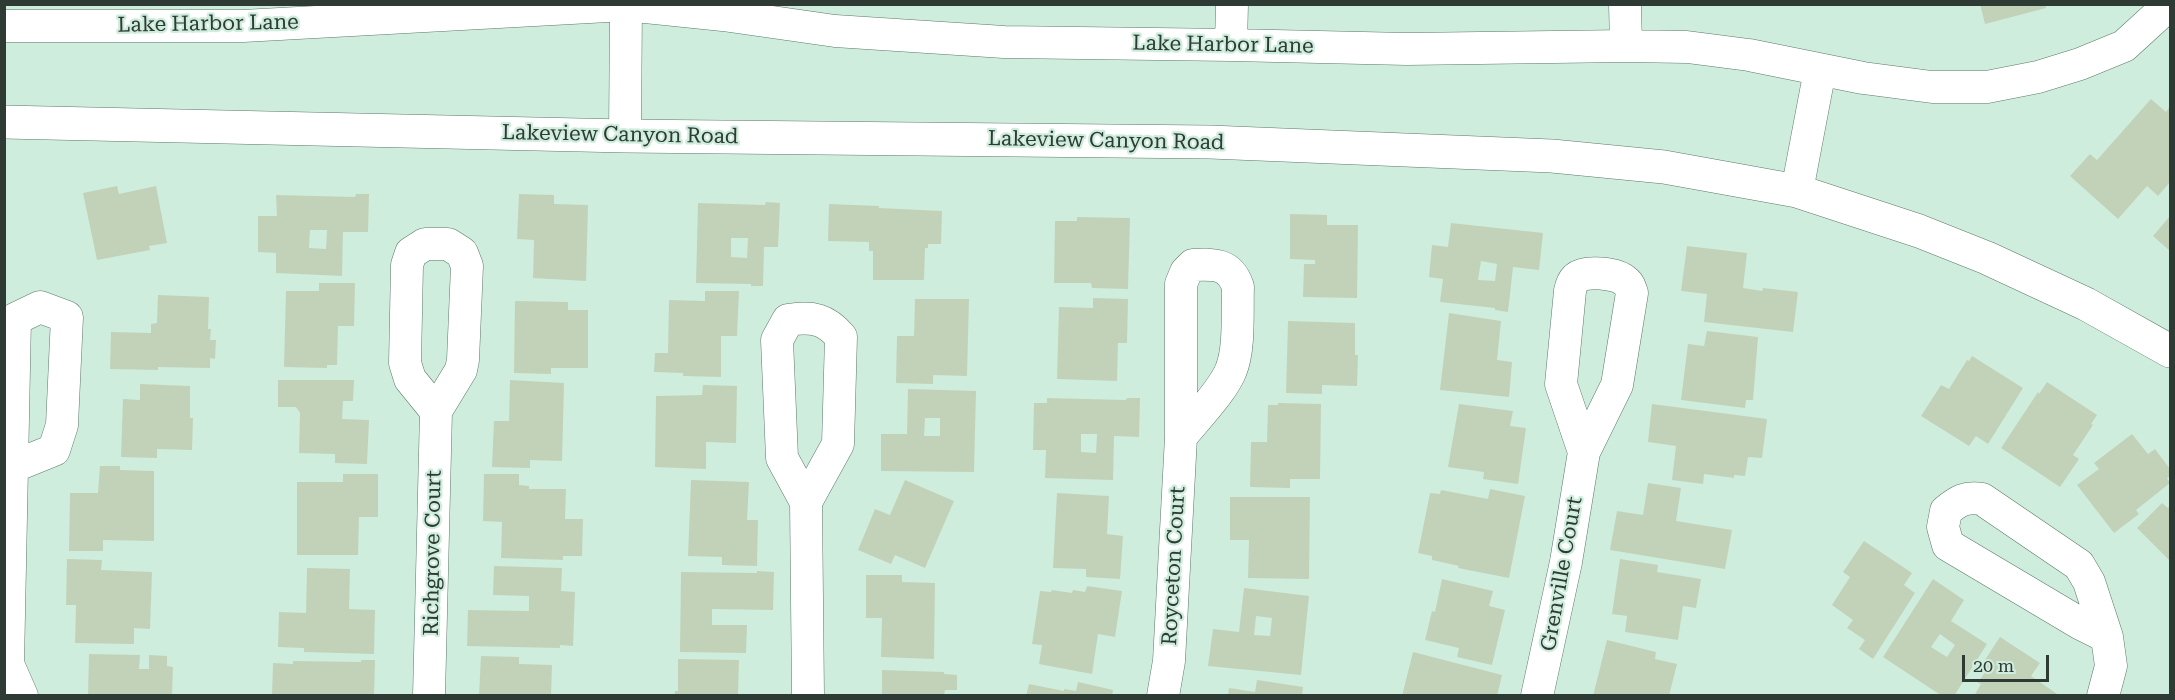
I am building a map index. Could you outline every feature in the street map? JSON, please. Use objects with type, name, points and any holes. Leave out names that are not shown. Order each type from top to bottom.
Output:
[{"type":"street","points":[[1231,45],[1232,4]]},
{"type":"street","points":[[1625,4],[1626,46]]},
{"type":"street","points":[[625,136],[626,5]]},
{"type":"street","name":"Lake Harbor Lane","points":[[4,26],[243,26],[415,11],[626,5],[723,15],[837,18],[1004,42],[1407,50],[1626,46],[1697,48],[1749,55],[1863,78],[1932,87],[1987,87],[2038,77],[2080,64],[2124,46],[2162,7]]},
{"type":"street","points":[[1797,191],[1820,70]]},
{"type":"street","name":"Lakeview Canyon Road","points":[[4,122],[625,136],[1210,142],[1552,156],[1664,168],[1797,191],[1919,231],[1988,258],[2086,304],[2170,351]]},
{"type":"street","name":"Royceton Court","points":[[1163,696],[1168,661],[1181,437],[1181,284],[1192,265],[1213,264],[1228,270],[1235,278],[1238,287],[1235,355],[1226,381],[1181,437]]},
{"type":"street","name":"Grenville Court","points":[[1538,696],[1566,562],[1584,452],[1617,385],[1632,293],[1624,279],[1602,274],[1581,275],[1573,280],[1570,291],[1561,384],[1584,452]]},
{"type":"street","points":[[806,502],[838,444],[841,337],[830,324],[804,317],[788,320],[777,340],[782,458],[806,502],[808,696]]},
{"type":"street","name":"Richgrove Court","points":[[429,696],[436,411]]},
{"type":"street","points":[[12,468],[8,664],[22,696]]},
{"type":"street","points":[[2103,696],[2111,666],[2107,637],[2089,582],[2079,565],[1982,499],[1972,497],[1960,500],[1946,511],[1943,527],[1948,545],[2107,637]]},
{"type":"building","points":[[1980,4],[2045,4],[2046,8],[1985,24]]},
{"type":"building","points":[[2151,99],[2166,112],[2170,106],[2170,182],[2158,196],[2147,186],[2118,219],[2070,176],[2090,154],[2097,160]]},
{"type":"building","points":[[117,186],[119,194],[156,186],[167,243],[149,246],[150,250],[97,260],[83,193]]},
{"type":"building","points":[[356,194],[369,194],[368,232],[343,232],[342,276],[276,273],[276,253],[258,252],[258,216],[277,216],[276,195],[355,197]],"holes":[[[310,230],[327,230],[326,249],[309,248]]]},
{"type":"building","points":[[519,194],[554,195],[554,204],[588,205],[586,281],[533,278],[534,240],[517,239]]},
{"type":"building","points":[[766,202],[780,203],[778,247],[764,247],[763,286],[696,283],[698,203],[765,205]],"holes":[[[731,238],[748,238],[747,258],[731,257]]]},
{"type":"building","points":[[829,204],[942,211],[941,244],[928,244],[928,248],[925,248],[924,280],[873,280],[873,251],[869,251],[869,242],[828,241]]},
{"type":"building","points":[[1290,214],[1327,215],[1327,225],[1358,225],[1357,298],[1303,297],[1304,264],[1315,264],[1315,260],[1290,259]]},
{"type":"building","points":[[2170,216],[2170,251],[2153,236]]},
{"type":"building","points":[[1077,217],[1130,218],[1128,289],[1092,288],[1091,283],[1054,283],[1055,221],[1077,221]]},
{"type":"building","points":[[1451,223],[1543,233],[1539,270],[1513,267],[1508,312],[1495,310],[1495,308],[1440,302],[1443,279],[1429,277],[1432,245],[1448,247]],"holes":[[[1481,261],[1497,264],[1495,281],[1478,280]]]},
{"type":"building","points":[[1687,246],[1747,253],[1743,288],[1798,292],[1793,332],[1704,322],[1707,294],[1681,291]]},
{"type":"building","points":[[319,283],[355,283],[354,326],[338,326],[337,365],[327,365],[327,368],[284,367],[286,291],[319,291]]},
{"type":"building","points":[[705,291],[739,291],[737,336],[721,336],[721,377],[683,376],[683,373],[654,372],[655,353],[668,353],[669,300],[705,301]]},
{"type":"building","points":[[158,295],[209,297],[208,329],[211,329],[210,340],[216,340],[215,359],[210,358],[210,368],[110,369],[111,332],[151,333],[151,324],[157,323]]},
{"type":"building","points":[[1093,298],[1128,299],[1127,343],[1118,343],[1117,381],[1057,379],[1059,307],[1093,308]]},
{"type":"building","points":[[915,299],[969,299],[967,376],[933,375],[933,384],[896,383],[897,336],[914,336]]},
{"type":"building","points":[[515,301],[568,302],[568,310],[588,310],[588,368],[551,368],[551,374],[514,373]]},
{"type":"building","points":[[1449,313],[1501,321],[1497,360],[1512,362],[1509,397],[1440,390]]},
{"type":"building","points":[[1288,321],[1355,323],[1355,355],[1358,355],[1357,386],[1322,385],[1322,394],[1286,393]]},
{"type":"building","points":[[1707,331],[1758,337],[1753,400],[1746,400],[1745,408],[1681,400],[1688,344],[1704,346]]},
{"type":"building","points":[[1972,356],[2023,388],[1988,444],[1976,436],[1969,446],[1921,416],[1941,385],[1949,389],[1967,360],[1969,361]]},
{"type":"building","points":[[278,380],[354,380],[353,401],[343,401],[342,419],[369,420],[367,464],[335,463],[335,454],[299,453],[300,413],[296,407],[278,407]]},
{"type":"building","points":[[510,380],[564,383],[562,461],[530,460],[530,468],[492,467],[494,421],[509,421]]},
{"type":"building","points":[[2047,382],[2097,415],[2073,455],[2079,459],[2060,487],[2001,448]]},
{"type":"building","points":[[140,384],[190,386],[190,418],[193,418],[192,450],[157,449],[157,458],[121,457],[123,399],[140,400]]},
{"type":"building","points":[[703,385],[737,386],[736,443],[706,442],[706,469],[655,467],[656,396],[702,395]]},
{"type":"building","points":[[908,389],[976,391],[974,472],[881,471],[881,434],[907,434]],"holes":[[[925,418],[940,418],[940,436],[924,436]]]},
{"type":"building","points":[[1047,398],[1126,400],[1127,398],[1140,398],[1139,437],[1114,436],[1113,480],[1045,478],[1046,450],[1033,450],[1034,403],[1047,403]],"holes":[[[1081,434],[1097,434],[1096,453],[1081,452]]]},
{"type":"building","points":[[1278,403],[1321,404],[1320,479],[1290,479],[1290,488],[1250,487],[1251,442],[1267,442],[1268,405],[1278,405]]},
{"type":"building","points":[[1459,404],[1513,411],[1510,426],[1526,428],[1518,484],[1483,479],[1484,472],[1448,467]]},
{"type":"building","points":[[1652,404],[1767,419],[1762,458],[1748,457],[1745,476],[1734,475],[1734,478],[1704,474],[1703,484],[1672,480],[1676,446],[1648,442]]},
{"type":"building","points":[[2132,434],[2148,454],[2155,449],[2170,469],[2170,476],[2167,478],[2170,483],[2136,510],[2139,514],[2114,533],[2077,485],[2099,469],[2094,463]]},
{"type":"building","points":[[100,466],[120,466],[120,470],[154,471],[154,541],[103,540],[103,551],[69,551],[70,493],[98,493]]},
{"type":"building","points":[[343,474],[378,474],[378,517],[359,517],[358,555],[297,555],[297,482],[343,482]]},
{"type":"building","points":[[484,474],[519,474],[519,485],[529,486],[529,489],[566,489],[565,519],[583,519],[582,556],[563,556],[563,560],[501,558],[502,522],[483,521]]},
{"type":"building","points":[[691,480],[749,482],[747,520],[758,520],[757,566],[722,565],[722,557],[688,556]]},
{"type":"building","points":[[905,480],[954,501],[925,568],[895,555],[891,564],[858,550],[875,509],[890,515]]},
{"type":"building","points":[[1648,483],[1681,488],[1676,521],[1732,530],[1725,569],[1610,550],[1617,511],[1643,515]]},
{"type":"building","points":[[1490,489],[1525,496],[1509,578],[1458,568],[1459,566],[1432,560],[1432,556],[1418,553],[1430,493],[1440,494],[1441,490],[1488,499]]},
{"type":"building","points":[[1057,493],[1109,496],[1107,534],[1123,536],[1120,579],[1086,577],[1086,569],[1053,568]]},
{"type":"building","points":[[1230,497],[1310,497],[1309,579],[1248,578],[1249,540],[1230,540]]},
{"type":"building","points":[[2162,503],[2168,508],[2170,505],[2170,561],[2137,528]]},
{"type":"building","points":[[1864,541],[1912,573],[1904,585],[1915,593],[1873,659],[1859,649],[1865,640],[1847,628],[1853,620],[1832,605],[1850,577],[1843,572]]},
{"type":"building","points":[[67,559],[102,560],[101,570],[152,572],[150,629],[134,628],[134,644],[75,643],[76,605],[66,605]]},
{"type":"building","points":[[1620,559],[1658,565],[1657,572],[1701,579],[1696,608],[1683,606],[1678,640],[1625,632],[1627,616],[1612,614]]},
{"type":"building","points":[[494,566],[562,568],[561,591],[575,592],[573,646],[560,645],[560,648],[467,646],[468,610],[529,611],[529,596],[493,595]]},
{"type":"building","points":[[307,568],[350,569],[349,609],[375,610],[374,654],[304,652],[304,648],[278,647],[279,612],[306,613]]},
{"type":"building","points":[[757,571],[774,572],[773,610],[712,609],[712,625],[747,625],[746,653],[680,652],[681,572],[757,573]]},
{"type":"building","points":[[866,575],[902,575],[902,582],[935,583],[934,659],[881,657],[882,618],[866,618]]},
{"type":"building","points":[[1442,579],[1493,591],[1489,606],[1505,610],[1492,665],[1457,657],[1459,648],[1425,640],[1432,611],[1435,612]]},
{"type":"building","points":[[1933,579],[1964,600],[1951,621],[1987,644],[1954,696],[1942,696],[1883,657]],"holes":[[[1940,634],[1955,645],[1947,657],[1931,647]]]},
{"type":"building","points":[[1087,586],[1122,591],[1115,637],[1098,634],[1092,674],[1039,664],[1042,645],[1032,644],[1040,591],[1085,592]]},
{"type":"building","points":[[1244,588],[1309,596],[1301,675],[1208,666],[1213,629],[1239,632]],"holes":[[[1256,616],[1272,618],[1270,636],[1254,635]]]},
{"type":"building","points":[[2000,637],[2040,663],[2031,676],[2060,696],[1974,696],[1985,672],[1979,669]]},
{"type":"building","points":[[1607,640],[1656,652],[1655,659],[1677,664],[1669,696],[1593,696]]},
{"type":"building","points":[[1413,652],[1502,675],[1497,696],[1402,696]]},
{"type":"building","points":[[89,654],[140,655],[139,669],[149,669],[149,655],[167,656],[167,666],[173,667],[172,696],[88,696]]},
{"type":"building","points":[[481,656],[519,657],[519,664],[552,665],[551,696],[479,696]]},
{"type":"building","points":[[678,659],[739,660],[738,696],[674,696],[675,691],[678,691]]},
{"type":"building","points":[[361,660],[375,660],[374,696],[272,696],[273,663],[361,662]]},
{"type":"building","points":[[882,670],[944,672],[944,674],[957,675],[957,690],[945,690],[944,696],[882,696]]},
{"type":"building","points":[[1257,680],[1303,687],[1302,696],[1228,696],[1229,688],[1255,692]]},
{"type":"building","points":[[1078,682],[1113,690],[1112,696],[1026,696],[1029,684],[1076,691]]}]
